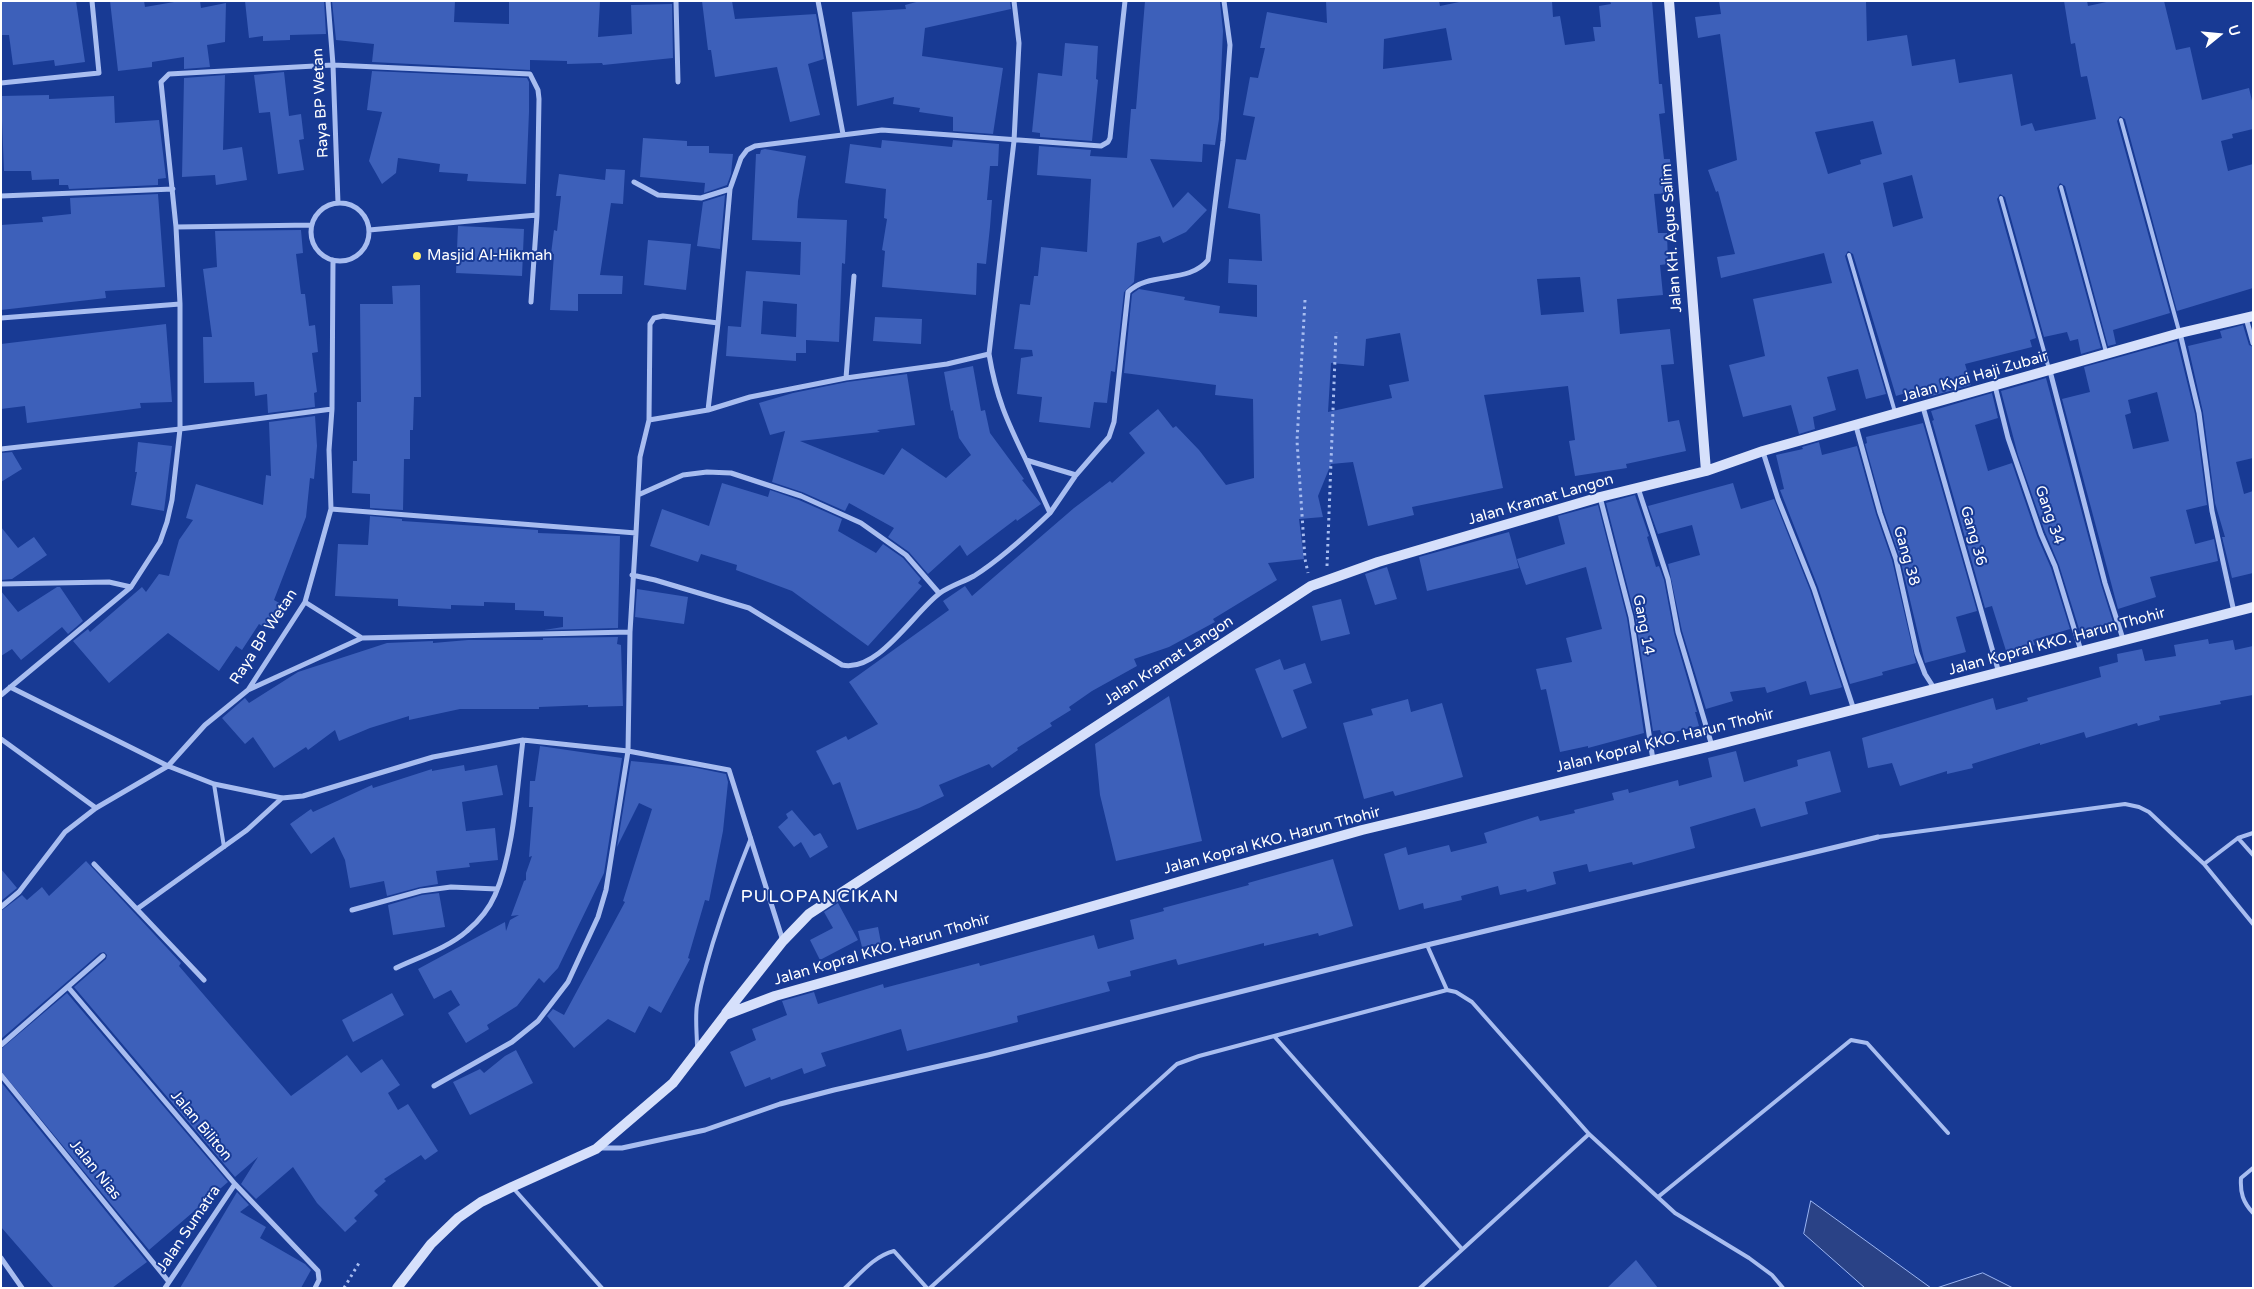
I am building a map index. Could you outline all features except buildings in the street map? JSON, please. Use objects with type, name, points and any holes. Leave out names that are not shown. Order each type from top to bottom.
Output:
[{"type":"street","points":[[1,83],[99,73],[92,1]]},
{"type":"street","name":"Raya BP Wetan","points":[[328,1],[333,65],[338,203]]},
{"type":"street","points":[[676,1],[678,82]]},
{"type":"street","points":[[818,1],[843,134]]},
{"type":"street","points":[[1014,1],[1019,43],[1014,141],[989,354],[994,384],[1004,416],[1050,513]]},
{"type":"street","points":[[708,410],[730,189],[741,158],[747,150],[755,146],[882,130],[1101,146],[1108,142],[1126,1]]},
{"type":"street","points":[[632,575],[749,608],[842,665],[851,667],[876,655],[940,593],[975,575],[1025,536],[1050,513],[1076,475],[1109,437],[1114,422],[1128,292],[1140,283],[1196,270],[1208,260],[1224,141],[1229,55],[1224,1]]},
{"type":"street","name":"Jalan KH. Agus Salim","points":[[1669,1],[1706,472]]},
{"type":"street","points":[[1,695],[131,587],[160,542],[167,522],[172,500],[180,429],[180,304],[173,189],[161,82],[165,76],[169,74],[333,65],[530,74],[538,90],[539,99],[538,215],[531,302]]},
{"type":"street","points":[[634,182],[658,195],[701,198],[730,189]]},
{"type":"street","points":[[1,196],[173,189]]},
{"type":"street","points":[[338,203],[355,207],[362,213],[369,230],[365,247],[359,254],[351,258],[333,260],[325,256],[314,243],[312,225],[316,216],[322,210],[338,203]]},
{"type":"street","points":[[369,230],[538,215]]},
{"type":"street","points":[[176,227],[312,225]]},
{"type":"street","name":"Raya BP Wetan","points":[[1,907],[19,892],[65,832],[96,808],[168,766],[205,725],[248,690],[305,602],[331,509],[329,450],[332,409],[333,260]]},
{"type":"street","points":[[846,378],[854,276]]},
{"type":"street","points":[[1,318],[180,304]]},
{"type":"street","points":[[434,1086],[512,1042],[538,1021],[568,982],[598,916],[606,890],[628,752],[632,575],[640,457],[648,420],[650,324],[654,318],[663,316],[718,323]]},
{"type":"street","points":[[2250,317],[2253,343]]},
{"type":"street","name":"Jalan Kyai Haji Zubair","points":[[1706,472],[1762,451],[2180,333],[2250,317]]},
{"type":"street","points":[[2180,333],[2199,413],[2212,512],[2234,612]]},
{"type":"street","points":[[648,420],[708,410],[750,398],[846,378],[947,364],[989,354]]},
{"type":"street","points":[[2050,371],[2105,583],[2123,639]]},
{"type":"street","name":"Gang 34","points":[[1995,385],[2008,438],[2027,487],[2041,534],[2055,566],[2082,652]]},
{"type":"street","name":"Gang 36","points":[[1923,407],[1999,673]]},
{"type":"street","points":[[1,449],[180,429],[332,409]]},
{"type":"street","name":"Gang 38","points":[[1856,426],[1880,513],[1896,559],[1924,674],[1936,690]]},
{"type":"street","points":[[1762,451],[1778,499],[1814,589],[1854,710]]},
{"type":"street","points":[[1026,460],[1076,475]]},
{"type":"street","points":[[638,495],[683,475],[707,472],[731,473],[802,496],[861,523],[906,555],[940,593]]},
{"type":"street","name":"Jalan Kramat Langon","points":[[725,1014],[783,941],[809,914],[1311,586],[1378,562],[1600,497],[1706,472]]},
{"type":"street","points":[[1638,488],[1668,579],[1678,632],[1712,746]]},
{"type":"street","name":"Gang 14","points":[[1600,497],[1631,618],[1653,760]]},
{"type":"street","points":[[331,509],[636,533]]},
{"type":"street","points":[[1,584],[109,582],[131,587]]},
{"type":"street","points":[[305,602],[362,638]]},
{"type":"street","name":"Jalan Kopral KKO. Harun Thohir","points":[[725,1014],[775,996],[1362,830],[1936,690],[2082,652],[2123,639],[2253,607]]},
{"type":"street","points":[[248,690],[362,638],[630,632]]},
{"type":"street","points":[[10,687],[168,766],[214,784],[282,798],[303,796],[433,758],[523,740],[628,752],[729,770],[752,837],[783,941]]},
{"type":"street","points":[[1,739],[96,808]]},
{"type":"street","points":[[396,968],[448,944],[466,932],[484,914],[497,889],[509,844],[523,740]]},
{"type":"street","points":[[137,909],[247,830],[282,798]]},
{"type":"street","points":[[596,1148],[622,1148],[705,1130],[780,1104],[1112,1025],[1427,945],[1878,837]]},
{"type":"street","points":[[94,864],[204,980]]},
{"type":"street","points":[[352,910],[421,891],[451,887],[497,889]]},
{"type":"street","points":[[1,1045],[102,956]]},
{"type":"street","name":"Jalan Biliton","points":[[68,987],[234,1184],[318,1271],[320,1276],[315,1288]]},
{"type":"street","points":[[397,1288],[432,1244],[458,1218],[481,1202],[512,1186],[596,1148],[673,1083],[725,1014]]},
{"type":"street","name":"Jalan Nias","points":[[1,1075],[169,1282]]},
{"type":"street","name":"Jalan Sumatra","points":[[165,1288],[234,1184]]},
{"type":"street","points":[[1,1258],[22,1288]]},
{"type":"lane","points":[[2121,120],[2180,333]]},
{"type":"lane","points":[[2061,188],[2107,354]]},
{"type":"lane","points":[[2001,198],[2050,371]]},
{"type":"lane","points":[[1850,255],[1896,414]]},
{"type":"lane","points":[[214,784],[224,847]]},
{"type":"lane","points":[[1878,837],[2125,804],[2139,807],[2149,812],[2204,864],[2253,924]]},
{"type":"lane","points":[[2204,864],[2238,838],[2253,833]]},
{"type":"lane","points":[[697,1049],[697,1007],[708,961],[734,880],[752,837]]},
{"type":"lane","points":[[2238,838],[2253,855]]},
{"type":"lane","points":[[1427,945],[1447,990]]},
{"type":"lane","points":[[846,1288],[874,1261],[886,1253],[894,1251],[929,1288],[1167,1071],[1177,1064],[1199,1056],[1447,990],[1456,992],[1472,1002],[1589,1134],[1675,1213],[1749,1258],[1772,1275],[1784,1288]]},
{"type":"lane","points":[[1274,1036],[1462,1250]]},
{"type":"lane","points":[[1658,1197],[1851,1040],[1867,1043],[1948,1133]]},
{"type":"lane","points":[[1420,1288],[1589,1134]]},
{"type":"lane","points":[[2253,1168],[2241,1178],[2240,1190],[2244,1203],[2253,1213]]},
{"type":"lane","points":[[512,1186],[602,1288]]},
{"type":"path","points":[[1306,300],[1297,441],[1305,559],[1311,586]]},
{"type":"path","points":[[1326,581],[1336,332]]},
{"type":"path","points":[[344,1288],[359,1263]]},
{"type":"water","points":[[1811,1201],[1931,1288],[1865,1288],[1804,1234]]},
{"type":"water","points":[[1983,1273],[2013,1288],[1937,1288]]},
{"type":"place","name":"Masjid Al-Hikmah","points":[[417,256]]},
{"type":"district","name":"PULOPANCIKAN","points":[[820,897]]}]
